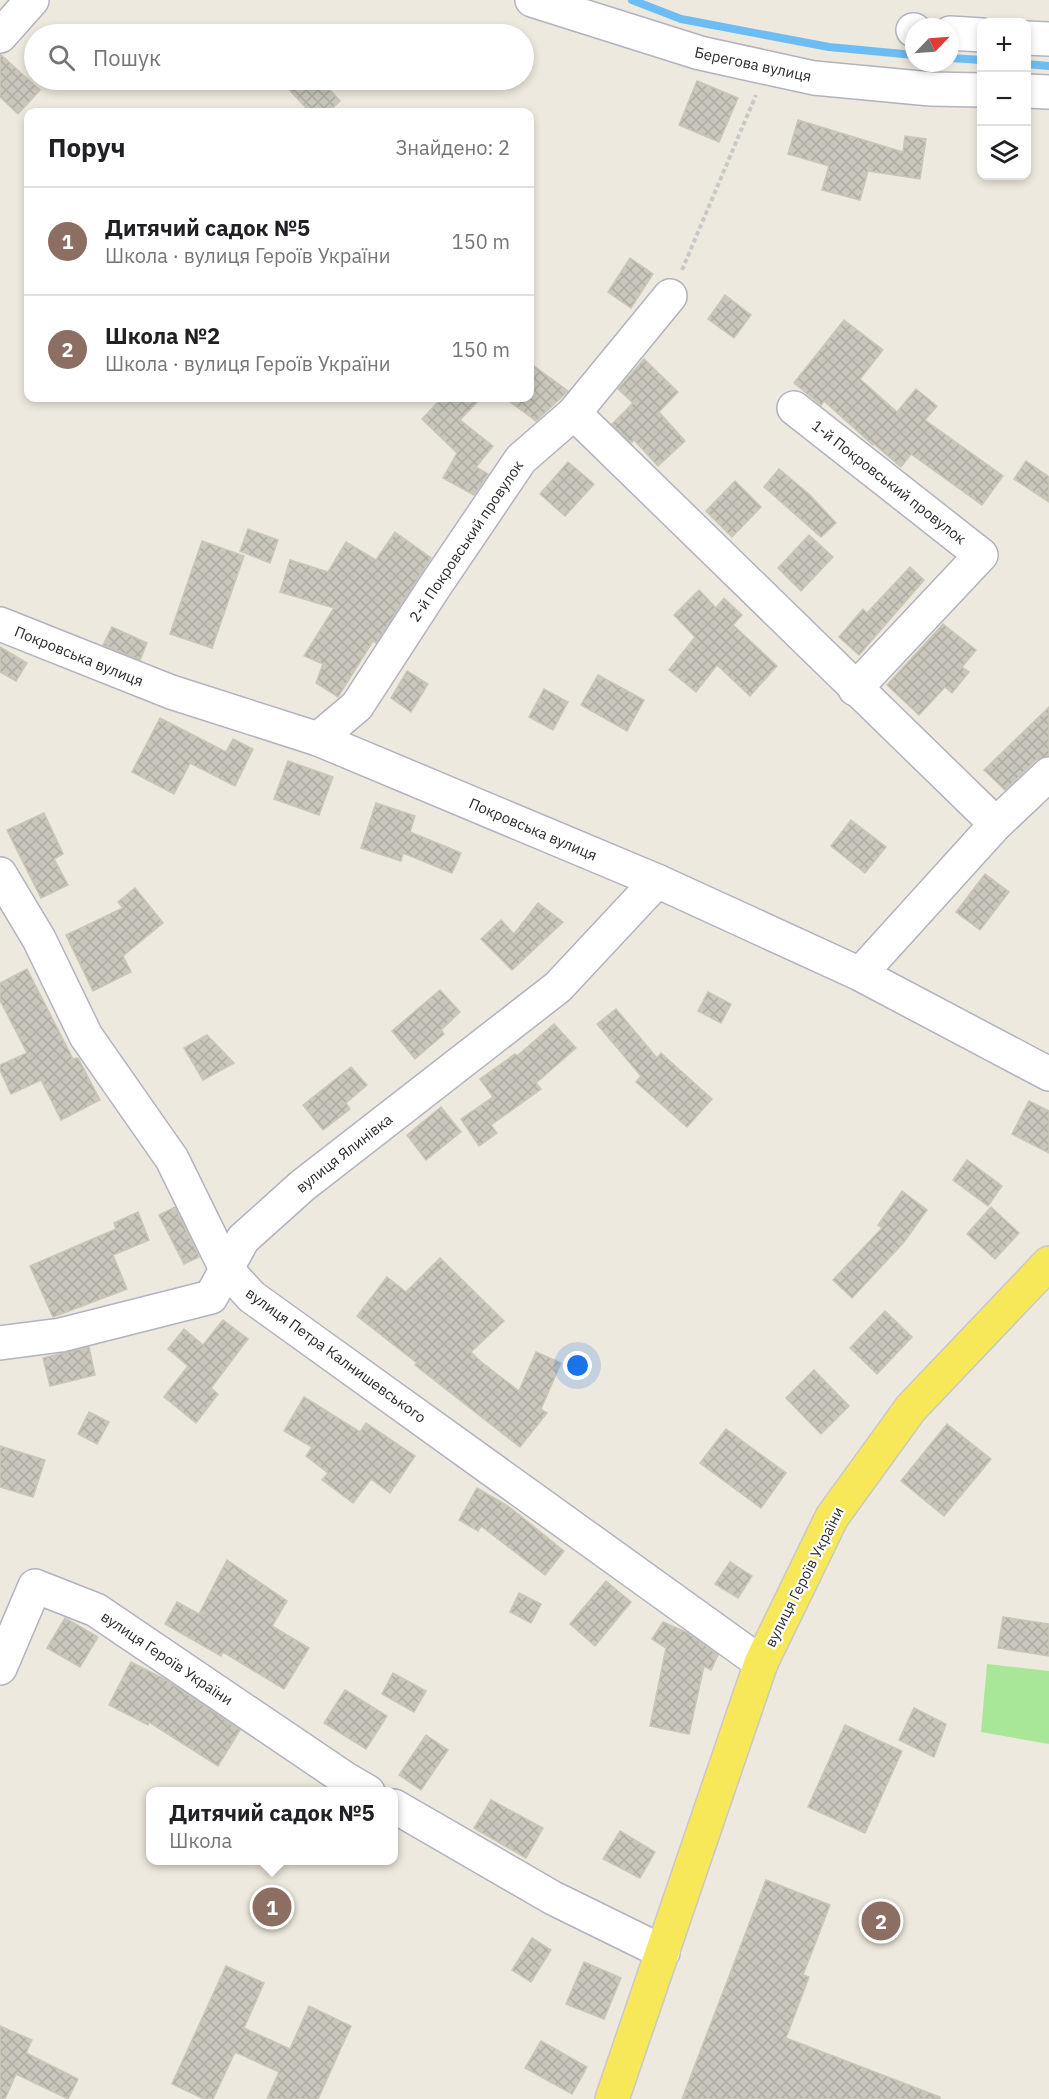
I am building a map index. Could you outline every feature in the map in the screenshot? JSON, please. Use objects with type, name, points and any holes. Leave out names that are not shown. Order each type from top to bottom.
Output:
[{"type":"main road","name":"вулиця Героїв України","points":[[612,2099],[761,1663],[832,1517],[911,1408],[1049,1263]]},
{"type":"street","points":[[0,36],[32,0]]},
{"type":"street","name":"Берегова вулиця","points":[[532,0],[700,53],[814,78],[932,89],[977,90]]},
{"type":"street","points":[[959,34],[977,35]]},
{"type":"street","points":[[1031,38],[1049,39]]},
{"type":"street","points":[[1031,91],[1049,92]]},
{"type":"street","name":"2-й Покровський провулок","points":[[318,739],[357,706],[435,585],[521,459],[574,413],[670,296]]},
{"type":"street","name":"1-й Покровський провулок","points":[[794,408],[981,555],[855,689]]},
{"type":"street","points":[[574,413],[996,824]]},
{"type":"street","name":"Покровська вулиця","points":[[0,624],[171,692],[318,739],[657,881],[860,974],[1049,1074]]},
{"type":"street","points":[[860,974],[996,824],[1049,774]]},
{"type":"street","name":"вулиця Петра Калнишевського","points":[[0,874],[39,939],[86,1036],[172,1158],[226,1269],[252,1297],[761,1663]]},
{"type":"street","name":"вулиця Ялинівка","points":[[0,1343],[61,1335],[211,1297],[243,1239],[302,1186],[558,987],[657,881]]},
{"type":"street","name":"вулиця Героїв України","points":[[0,1668],[35,1586],[96,1610],[361,1787]]},
{"type":"street","points":[[398,1809],[553,1898],[663,1952]]},
{"type":"path","points":[[670,296],[768,68]]},
{"type":"green space","points":[[987,1664],[1049,1671],[1049,1744],[981,1732]]},
{"type":"building","points":[[0,54],[24,76],[24,90],[40,90],[18,114],[0,97]]},
{"type":"building","points":[[697,81],[738,98],[719,142],[679,125]]},
{"type":"building","points":[[289,90],[330,90],[340,101],[332,108],[306,108]]},
{"type":"building","points":[[798,120],[903,152],[905,136],[926,139],[920,179],[868,171],[860,200],[822,190],[829,166],[788,154]]},
{"type":"building","points":[[630,258],[653,274],[631,308],[608,292]]},
{"type":"building","points":[[725,295],[751,315],[734,338],[708,319]]},
{"type":"building","points":[[844,320],[883,350],[860,379],[897,412],[916,389],[937,406],[925,420],[1003,476],[982,505],[911,454],[901,467],[824,401],[821,405],[794,383]]},
{"type":"building","points":[[644,359],[678,392],[659,412],[685,441],[658,466],[634,440],[631,443],[612,424],[633,403],[618,389]]},
{"type":"building","points":[[534,366],[568,391],[536,421],[510,402],[534,402]]},
{"type":"building","points":[[438,402],[477,402],[460,420],[493,446],[476,467],[488,474],[474,495],[443,478],[457,453],[422,419]]},
{"type":"building","points":[[1026,461],[1049,477],[1049,502],[1014,479]]},
{"type":"building","points":[[568,462],[594,484],[565,516],[540,494]]},
{"type":"building","points":[[779,469],[810,495],[836,523],[821,537],[764,487]]},
{"type":"building","points":[[735,481],[761,507],[732,537],[706,511]]},
{"type":"building","points":[[248,529],[278,540],[270,563],[240,551]]},
{"type":"building","points":[[395,532],[431,558],[376,643],[373,641],[338,697],[316,683],[323,664],[304,656],[334,608],[280,592],[290,560],[328,572],[346,542],[376,560]]},
{"type":"building","points":[[809,535],[833,557],[801,591],[778,568]]},
{"type":"building","points":[[202,541],[244,556],[212,648],[170,634]]},
{"type":"building","points":[[910,567],[924,580],[859,655],[839,637],[863,609],[867,613]]},
{"type":"building","points":[[699,590],[716,608],[724,598],[742,615],[733,625],[777,666],[750,696],[717,665],[696,692],[669,670],[695,637],[674,615]]},
{"type":"building","points":[[943,624],[976,650],[962,667],[969,672],[952,693],[945,687],[919,715],[887,685]]},
{"type":"building","points":[[112,627],[147,643],[140,660],[103,645]]},
{"type":"building","points":[[0,647],[27,663],[16,681],[0,672]]},
{"type":"building","points":[[407,671],[428,684],[411,712],[391,698]]},
{"type":"building","points":[[598,675],[644,700],[627,731],[581,705]]},
{"type":"building","points":[[544,689],[568,702],[553,730],[529,717]]},
{"type":"building","points":[[1049,707],[1049,756],[1036,760],[1005,790],[984,770]]},
{"type":"building","points":[[160,718],[226,752],[233,739],[253,749],[235,786],[190,763],[174,794],[132,772]]},
{"type":"building","points":[[288,761],[333,777],[319,815],[274,799]]},
{"type":"building","points":[[376,803],[415,816],[410,832],[461,853],[452,873],[403,853],[401,861],[361,848]]},
{"type":"building","points":[[44,813],[63,854],[54,859],[68,885],[41,898],[7,830]]},
{"type":"building","points":[[851,820],[886,847],[865,873],[831,846]]},
{"type":"building","points":[[985,874],[1009,892],[980,930],[956,912]]},
{"type":"building","points":[[135,888],[163,923],[123,956],[131,972],[93,991],[66,935],[123,908],[118,902]]},
{"type":"building","points":[[538,903],[563,922],[512,970],[481,939],[501,920],[514,934]]},
{"type":"building","points":[[27,969],[73,1059],[78,1058],[100,1100],[61,1120],[41,1080],[11,1094],[0,1070],[0,1065],[27,1053],[0,1000],[0,983]]},
{"type":"building","points":[[440,990],[460,1012],[441,1030],[444,1034],[415,1059],[392,1031]]},
{"type":"building","points":[[708,992],[731,1004],[721,1023],[698,1011]]},
{"type":"building","points":[[616,1009],[657,1058],[661,1053],[712,1099],[687,1127],[636,1082],[641,1076],[597,1024]]},
{"type":"building","points":[[554,1024],[576,1048],[536,1083],[541,1089],[491,1125],[497,1133],[479,1146],[461,1119],[493,1097],[480,1079],[515,1054],[517,1056]]},
{"type":"building","points":[[207,1035],[234,1063],[203,1080],[184,1048]]},
{"type":"building","points":[[351,1067],[367,1085],[346,1103],[350,1109],[323,1130],[303,1105]]},
{"type":"building","points":[[1029,1101],[1049,1111],[1049,1153],[1012,1134]]},
{"type":"building","points":[[441,1107],[461,1132],[426,1160],[407,1135]]},
{"type":"building","points":[[967,1160],[1002,1186],[988,1206],[953,1180]]},
{"type":"building","points":[[902,1191],[927,1210],[904,1242],[852,1298],[833,1280],[882,1228],[878,1225]]},
{"type":"building","points":[[175,1207],[199,1257],[184,1264],[159,1215]]},
{"type":"building","points":[[991,1207],[1019,1233],[995,1259],[967,1234]]},
{"type":"building","points":[[138,1212],[149,1240],[113,1255],[127,1289],[53,1317],[30,1266],[116,1229],[114,1223]]},
{"type":"building","points":[[440,1258],[504,1321],[471,1352],[480,1361],[519,1391],[536,1352],[561,1363],[541,1409],[547,1413],[520,1447],[415,1365],[417,1363],[357,1316],[387,1277],[406,1292]]},
{"type":"building","points":[[885,1311],[912,1337],[877,1374],[850,1348]]},
{"type":"building","points":[[223,1320],[248,1339],[211,1388],[218,1394],[196,1423],[164,1397],[188,1366],[168,1349],[184,1329],[203,1345]]},
{"type":"building","points":[[89,1347],[95,1375],[50,1386],[43,1358]]},
{"type":"building","points":[[814,1370],[849,1406],[821,1434],[786,1398]]},
{"type":"building","points":[[304,1397],[360,1432],[366,1423],[415,1456],[390,1493],[371,1479],[353,1503],[322,1480],[328,1473],[306,1456],[312,1447],[284,1431]]},
{"type":"building","points":[[89,1412],[109,1422],[97,1444],[78,1434]]},
{"type":"building","points":[[947,1424],[991,1459],[944,1516],[901,1481]]},
{"type":"building","points":[[726,1429],[786,1473],[761,1508],[700,1463]]},
{"type":"building","points":[[0,1446],[45,1460],[33,1497],[0,1487]]},
{"type":"building","points":[[477,1488],[508,1506],[564,1551],[545,1575],[481,1526],[478,1531],[459,1520]]},
{"type":"building","points":[[227,1560],[287,1601],[272,1626],[309,1648],[284,1689],[223,1652],[221,1656],[165,1624],[177,1602],[199,1614]]},
{"type":"building","points":[[730,1562],[752,1576],[738,1598],[715,1584]]},
{"type":"building","points":[[606,1581],[631,1602],[595,1646],[570,1624]]},
{"type":"building","points":[[519,1593],[541,1604],[531,1623],[510,1612]]},
{"type":"building","points":[[1003,1617],[1049,1624],[1049,1656],[998,1648]]},
{"type":"building","points":[[65,1618],[98,1637],[80,1667],[47,1648]]},
{"type":"building","points":[[663,1622],[688,1633],[718,1655],[711,1670],[704,1666],[689,1734],[650,1726],[666,1648],[652,1639]]},
{"type":"building","points":[[131,1662],[166,1680],[240,1730],[218,1766],[149,1722],[148,1725],[109,1705]]},
{"type":"building","points":[[393,1673],[426,1691],[414,1712],[382,1694]]},
{"type":"building","points":[[345,1690],[387,1716],[366,1749],[324,1723]]},
{"type":"building","points":[[914,1708],[946,1724],[934,1757],[899,1740]]},
{"type":"building","points":[[845,1725],[902,1751],[865,1833],[808,1807]]},
{"type":"building","points":[[426,1735],[448,1750],[421,1790],[399,1775]]},
{"type":"building","points":[[491,1800],[543,1828],[526,1858],[474,1828]]},
{"type":"building","points":[[620,1831],[655,1852],[640,1878],[603,1859]]},
{"type":"building","points":[[766,1880],[830,1905],[803,1975],[809,1977],[786,2038],[940,2097],[940,2099],[682,2099]]},
{"type":"building","points":[[532,1938],[551,1950],[531,1982],[512,1970]]},
{"type":"building","points":[[584,1962],[621,1978],[604,2019],[566,2004]]},
{"type":"building","points":[[226,1966],[264,1983],[244,2028],[290,2049],[309,2006],[351,2026],[318,2099],[267,2099],[279,2072],[235,2052],[213,2099],[204,2099],[172,2084]]},
{"type":"building","points":[[0,2026],[32,2040],[26,2053],[78,2079],[68,2099],[16,2074],[5,2099],[0,2099]]},
{"type":"building","points":[[541,2041],[587,2067],[572,2094],[525,2068]]},
{"type":"waterway","points":[[632,0],[681,19],[829,47],[905,54]]},
{"type":"waterway","points":[[959,59],[977,60]]},
{"type":"waterway","points":[[1031,64],[1049,66]]},
{"type":"place","name":"Дитячий садок №5","points":[[272,1907]]},
{"type":"place","name":"Школа №2","points":[[881,1921]]}]
